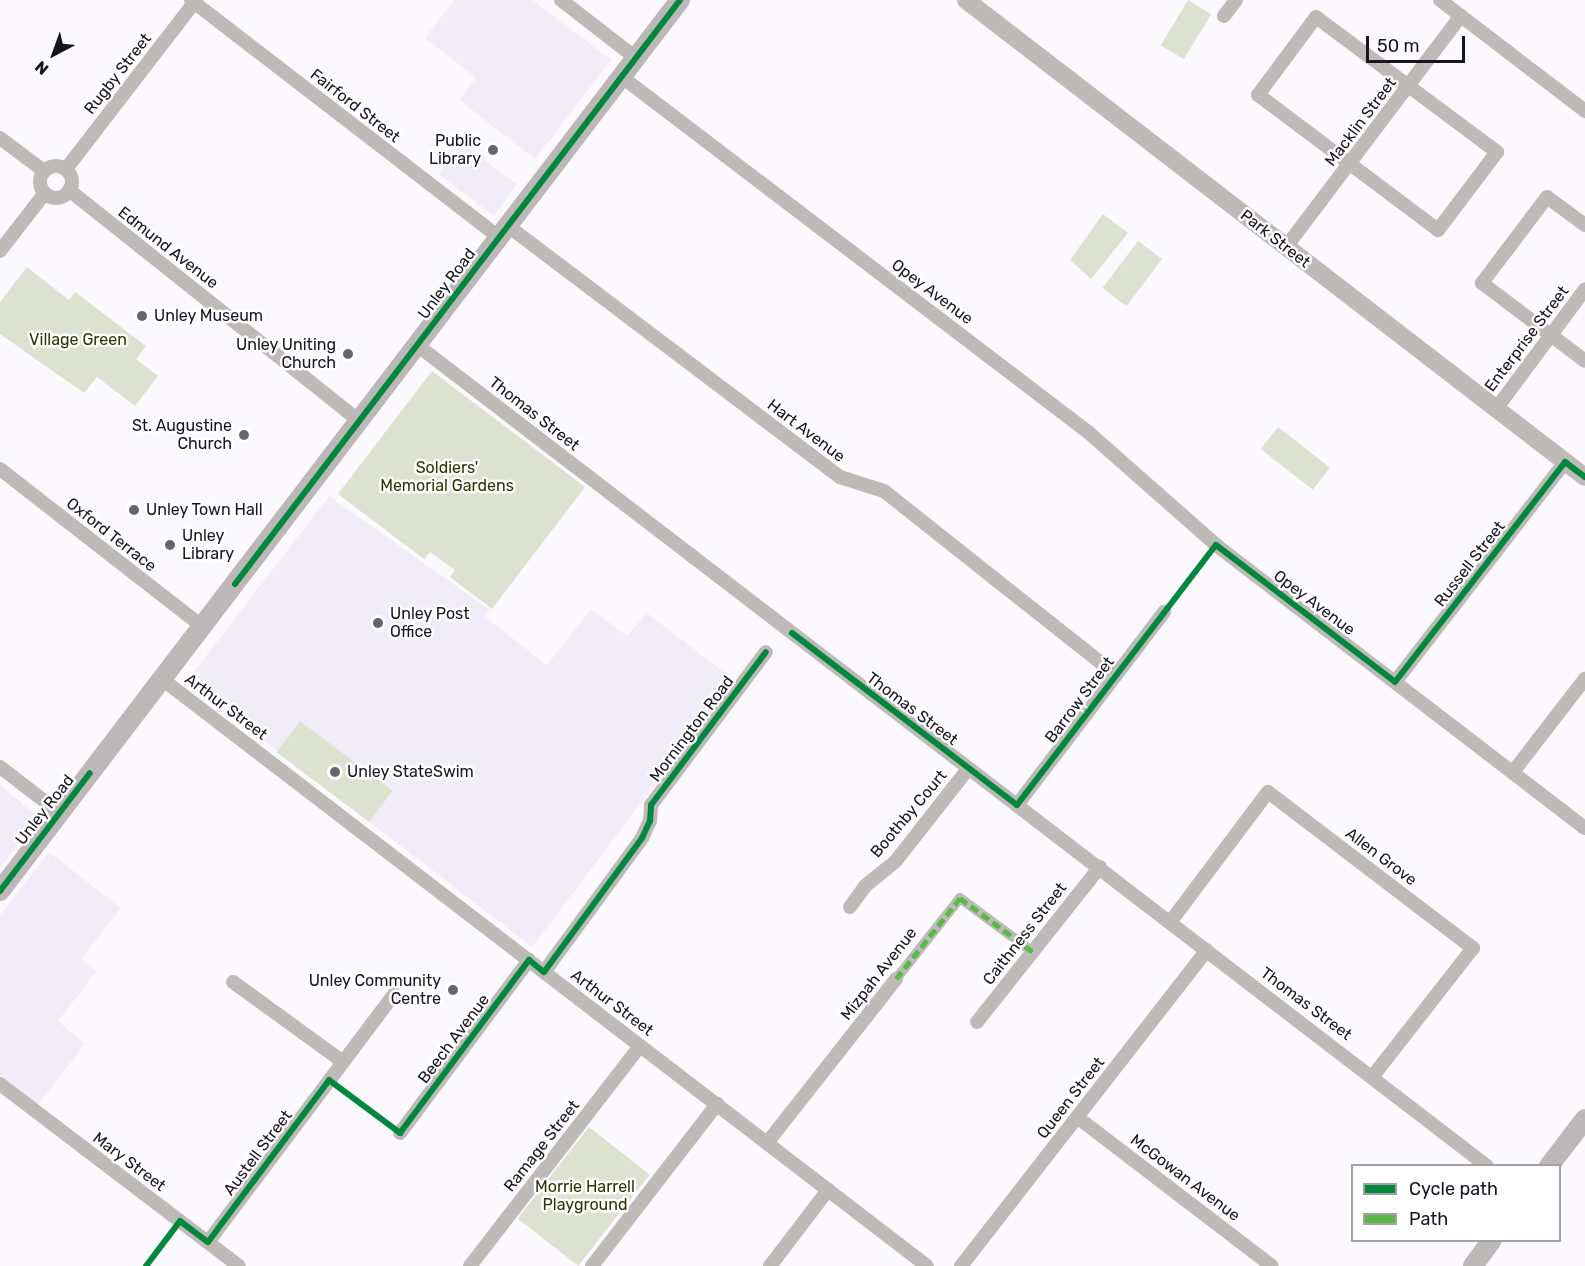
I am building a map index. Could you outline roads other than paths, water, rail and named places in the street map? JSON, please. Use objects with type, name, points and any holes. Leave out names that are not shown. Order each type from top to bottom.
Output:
[{"type":"main road","name":"Unley Road","points":[[0,891],[681,0]]},
{"type":"main road","points":[[1551,1164],[1585,1119]]},
{"type":"main road","points":[[1473,1266],[1491,1242]]},
{"type":"street","points":[[561,0],[636,58]]},
{"type":"street","name":"Park Street","points":[[966,0],[1585,477]]},
{"type":"street","points":[[1224,16],[1236,0]]},
{"type":"street","points":[[1440,0],[1585,111]]},
{"type":"street","name":"Rugby Street","points":[[66,169],[194,1]]},
{"type":"street","name":"Fairford Street","points":[[194,1],[504,232]]},
{"type":"street","name":"Macklin Street","points":[[1287,247],[1461,16]]},
{"type":"street","points":[[1316,17],[1497,152],[1438,231],[1350,164],[1258,95],[1316,17]]},
{"type":"street","name":"Opey Avenue","points":[[622,77],[1088,432],[1216,545],[1585,828]]},
{"type":"street","points":[[0,138],[44,171]]},
{"type":"street","points":[[55,166],[66,169],[72,181],[69,190],[57,198],[45,193],[40,183],[44,171],[55,166]]},
{"type":"street","name":"Edmund Avenue","points":[[69,190],[359,421]]},
{"type":"street","points":[[0,251],[45,193]]},
{"type":"street","points":[[1585,225],[1547,197],[1482,283],[1585,361]]},
{"type":"street","name":"Hart Avenue","points":[[504,232],[840,477],[884,491],[1116,675]]},
{"type":"street","name":"Enterprise Street","points":[[1496,409],[1585,289]]},
{"type":"street","name":"Thomas Street","points":[[417,345],[968,769],[1172,921],[1484,1164]]},
{"type":"street","name":"Russell Street","points":[[1395,682],[1565,462]]},
{"type":"street","name":"Oxford Terrace","points":[[0,469],[202,626]]},
{"type":"street","name":"Barrow Street","points":[[1017,805],[1164,612]]},
{"type":"street","name":"Mornington Road","points":[[544,972],[642,838],[650,821],[651,806],[766,652]]},
{"type":"street","name":"Arthur Street","points":[[162,679],[927,1266]]},
{"type":"street","points":[[1513,772],[1585,679]]},
{"type":"street","points":[[0,767],[60,813]]},
{"type":"street","name":"Boothby Court","points":[[850,907],[865,886],[895,862],[968,769]]},
{"type":"street","name":"Allen Grove","points":[[1172,921],[1268,792],[1473,948],[1373,1076]]},
{"type":"street","name":"Caithness Street","points":[[977,1022],[1100,867]]},
{"type":"street","name":"Mizpah Avenue","points":[[767,1143],[960,897],[1033,952]]},
{"type":"street","name":"Queen Street","points":[[961,1266],[1207,950]]},
{"type":"street","name":"Beech Avenue","points":[[400,1134],[529,960]]},
{"type":"street","points":[[233,982],[343,1062]]},
{"type":"street","name":"Austell Street","points":[[208,1242],[394,994]]},
{"type":"street","name":"Ramage Street","points":[[470,1266],[640,1046]]},
{"type":"street","name":"Mary Street","points":[[0,1084],[239,1266]]},
{"type":"street","points":[[592,1266],[717,1104]]},
{"type":"street","name":"McGowan Avenue","points":[[1077,1117],[1272,1266]]},
{"type":"street","points":[[770,1266],[828,1190]]},
{"type":"place","name":"Public Library","points":[[493,150]]},
{"type":"place","name":"Unley Museum","points":[[142,316]]},
{"type":"place","name":"Unley Uniting Church","points":[[348,354]]},
{"type":"place","name":"St. Augustine Church","points":[[244,435]]},
{"type":"place","name":"Unley Town Hall","points":[[134,510]]},
{"type":"place","name":"Unley Library","points":[[170,545]]},
{"type":"place","name":"Unley Post Office","points":[[378,623]]},
{"type":"place","name":"Unley StateSwim","points":[[335,772]]},
{"type":"place","name":"Unley Community Centre","points":[[453,990]]},
{"type":"park label","name":"Village Green","points":[[78,340]]},
{"type":"park label","name":"Soldiers' Memorial Gardens","points":[[447,477]]},
{"type":"park label","name":"Morrie Harrell Playground","points":[[585,1196]]}]
